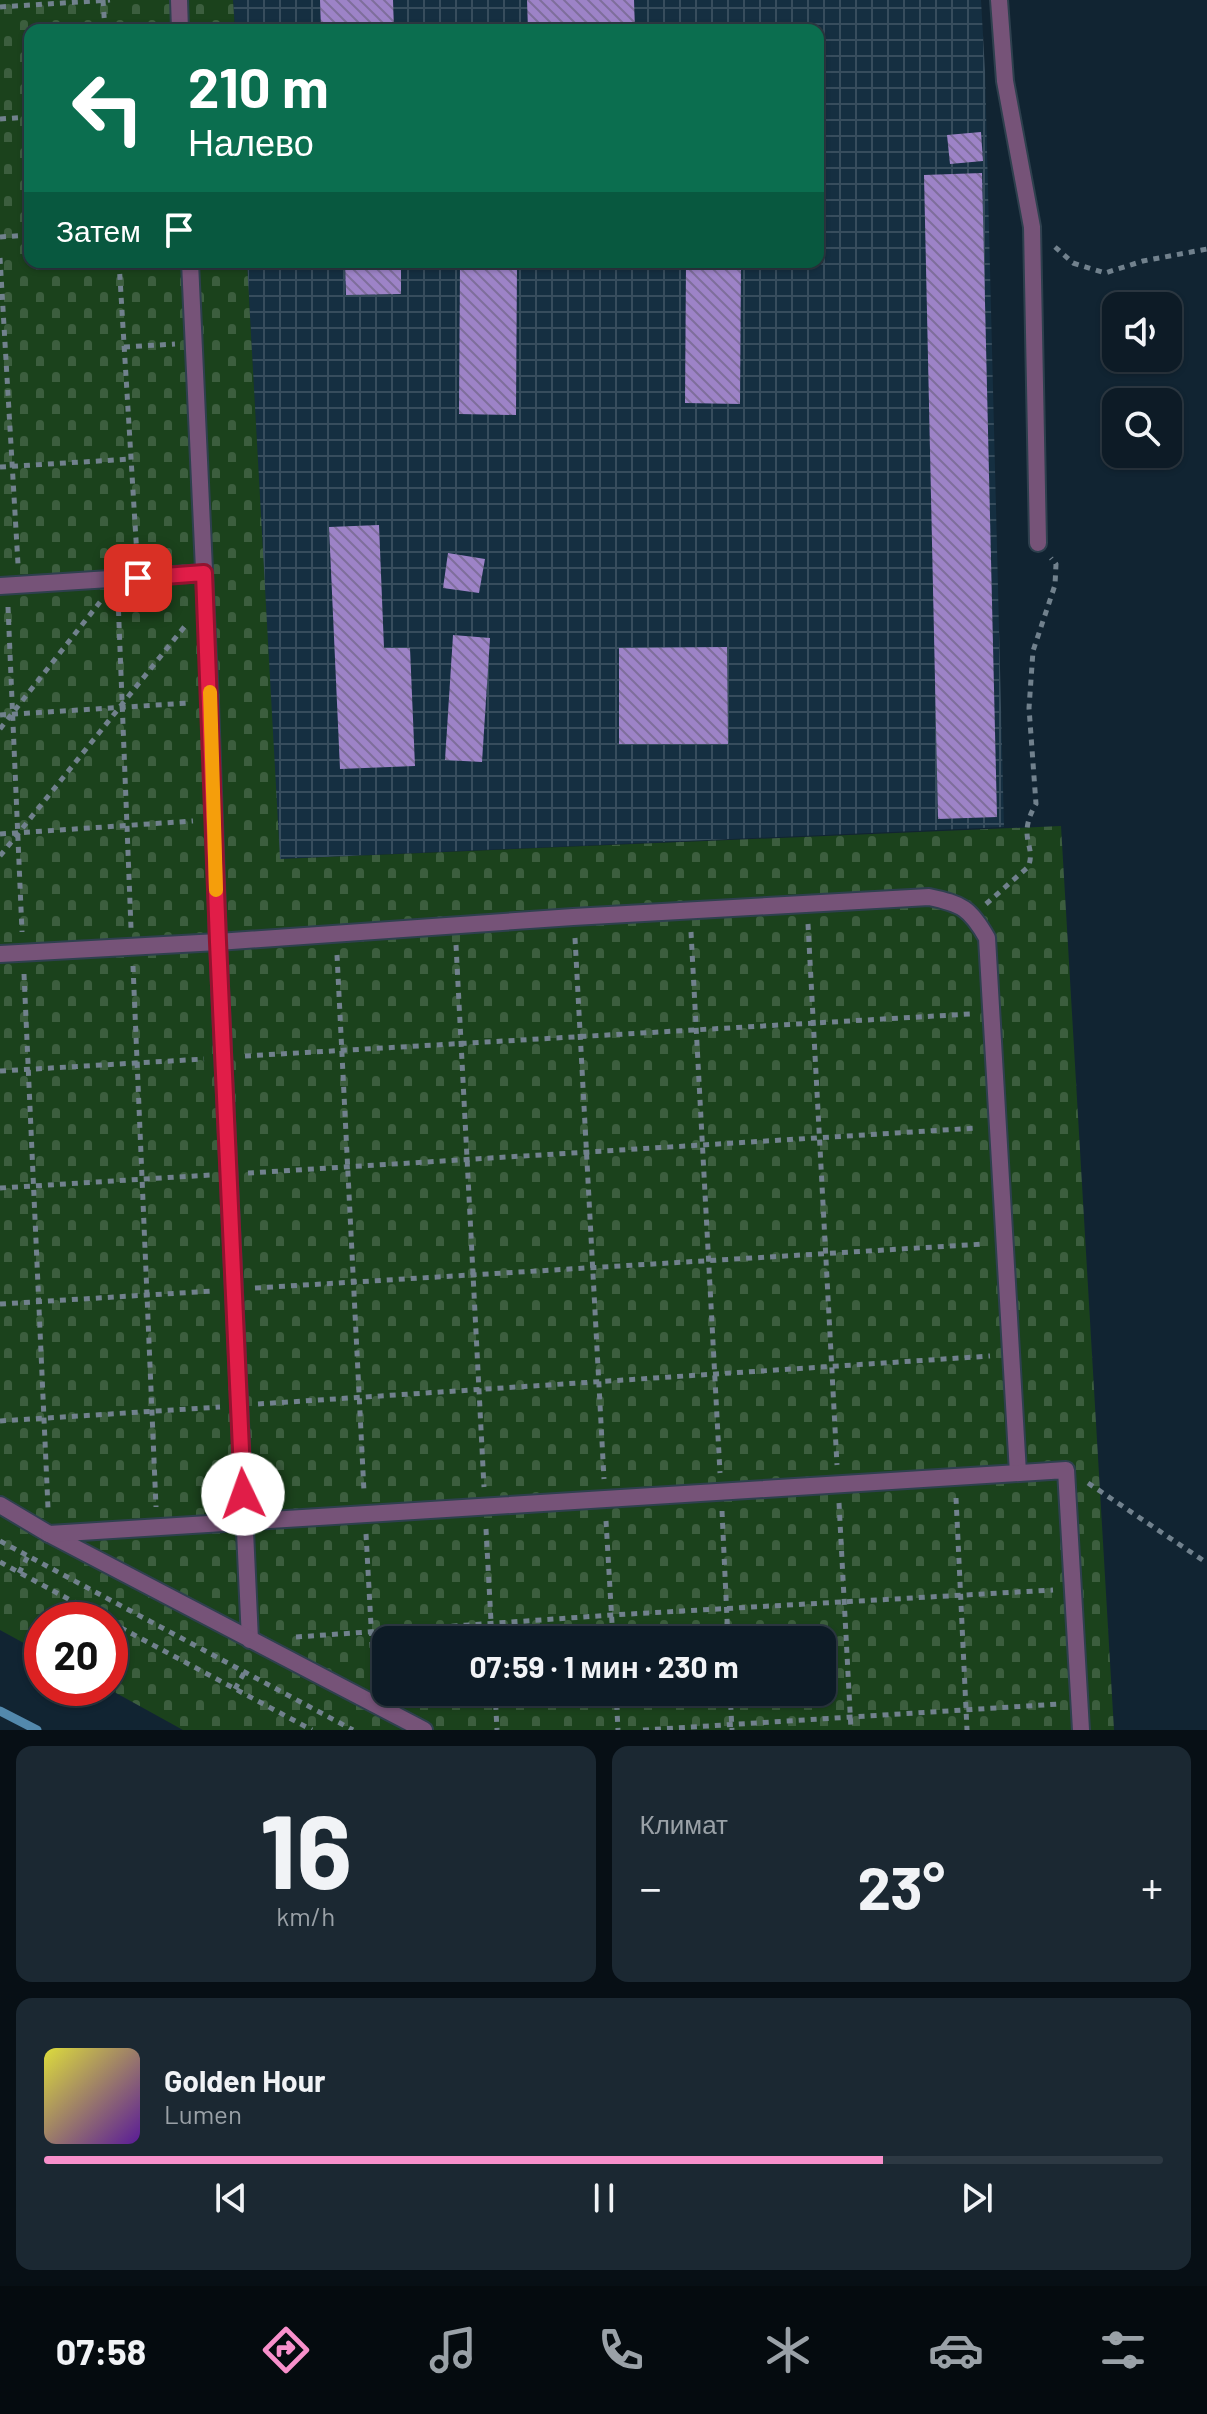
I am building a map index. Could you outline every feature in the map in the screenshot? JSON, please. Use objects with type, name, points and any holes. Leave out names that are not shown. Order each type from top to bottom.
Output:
[{"type":"lane","points":[[179,0],[180,24]]},
{"type":"lane","points":[[999,0],[1005,81],[1032,227],[1038,543]]},
{"type":"lane","points":[[190,268],[250,1640]]},
{"type":"lane","points":[[9,586],[204,573]]},
{"type":"lane","points":[[0,954],[929,897],[954,902],[974,916],[987,938],[1018,1473]]},
{"type":"lane","points":[[49,1534],[1066,1470],[1081,1730]]},
{"type":"lane","points":[[0,1505],[49,1534],[372,1703]]},
{"type":"lane","points":[[377,1706],[424,1730]]},
{"type":"path","points":[[103,0],[105,24]]},
{"type":"path","points":[[0,7],[110,0]]},
{"type":"path","points":[[0,119],[24,117]]},
{"type":"path","points":[[1032,227],[1073,263],[1105,273],[1143,261],[1207,249]]},
{"type":"path","points":[[0,237],[24,235]]},
{"type":"path","points":[[0,258],[3,356],[13,466],[9,586],[12,714],[49,1534]]},
{"type":"path","points":[[119,268],[138,578]]},
{"type":"path","points":[[124,347],[194,343]]},
{"type":"path","points":[[0,467],[131,459]]},
{"type":"path","points":[[974,916],[1028,867],[1031,859],[1027,834],[1036,804],[1029,708],[1033,651],[1049,609],[1056,575],[1056,564],[1038,543]]},
{"type":"path","points":[[118,579],[157,1528]]},
{"type":"path","points":[[0,729],[118,579]]},
{"type":"path","points":[[0,856],[206,601]]},
{"type":"path","points":[[0,715],[210,702]]},
{"type":"path","points":[[0,834],[214,820]]},
{"type":"path","points":[[807,904],[851,1730]]},
{"type":"path","points":[[690,911],[727,1626]]},
{"type":"path","points":[[573,917],[612,1626]]},
{"type":"path","points":[[454,924],[491,1626]]},
{"type":"path","points":[[336,934],[372,1650]]},
{"type":"path","points":[[0,1071],[991,1012]]},
{"type":"path","points":[[0,1188],[998,1126]]},
{"type":"path","points":[[0,1304],[1005,1243]]},
{"type":"path","points":[[0,1421],[1011,1354]]},
{"type":"path","points":[[1066,1470],[1207,1563]]},
{"type":"path","points":[[955,1477],[967,1730]]},
{"type":"path","points":[[0,1541],[353,1730]]},
{"type":"path","points":[[0,1562],[73,1602]]},
{"type":"path","points":[[295,1637],[1074,1588]]},
{"type":"path","points":[[128,1632],[312,1730]]},
{"type":"path","points":[[235,1689],[244,1673]]},
{"type":"path","points":[[643,1730],[732,1727],[850,1716],[1080,1703]]},
{"type":"path","points":[[496,1706],[497,1730]]},
{"type":"path","points":[[617,1706],[618,1730]]},
{"type":"path","points":[[731,1706],[732,1727]]},
{"type":"shaded area","points":[[233,0],[981,0],[1004,827],[279,859],[247,268],[824,268],[824,24],[235,24]]},
{"type":"green space","points":[[0,0],[233,0],[235,24],[24,24],[24,268],[247,268],[280,859],[1061,826],[1114,1730],[183,1730],[128,1700],[128,1602],[24,1602],[24,1643],[0,1630]]},
{"type":"building","points":[[320,0],[393,0],[394,24],[321,24]]},
{"type":"building","points":[[527,0],[634,0],[635,24],[528,24]]},
{"type":"building","points":[[981,132],[983,161],[950,164],[947,135]]},
{"type":"building","points":[[982,173],[997,817],[938,819],[924,175]]},
{"type":"building","points":[[345,268],[401,268],[401,294],[346,295]]},
{"type":"building","points":[[460,268],[517,268],[516,415],[459,414]]},
{"type":"building","points":[[686,268],[741,268],[740,404],[685,403]]},
{"type":"building","points":[[379,525],[384,648],[410,648],[415,766],[340,769],[329,527]]},
{"type":"building","points":[[448,553],[485,559],[479,593],[443,588]]},
{"type":"building","points":[[453,635],[490,638],[482,762],[445,760]]},
{"type":"building","points":[[727,647],[728,744],[619,744],[619,648]]},
{"type":"waterway","points":[[0,1711],[37,1730]]},
{"type":"slow traffic","points":[[210,692],[216,890]]},
{"type":"route","points":[[138,578],[204,573],[243,1494]]}]
